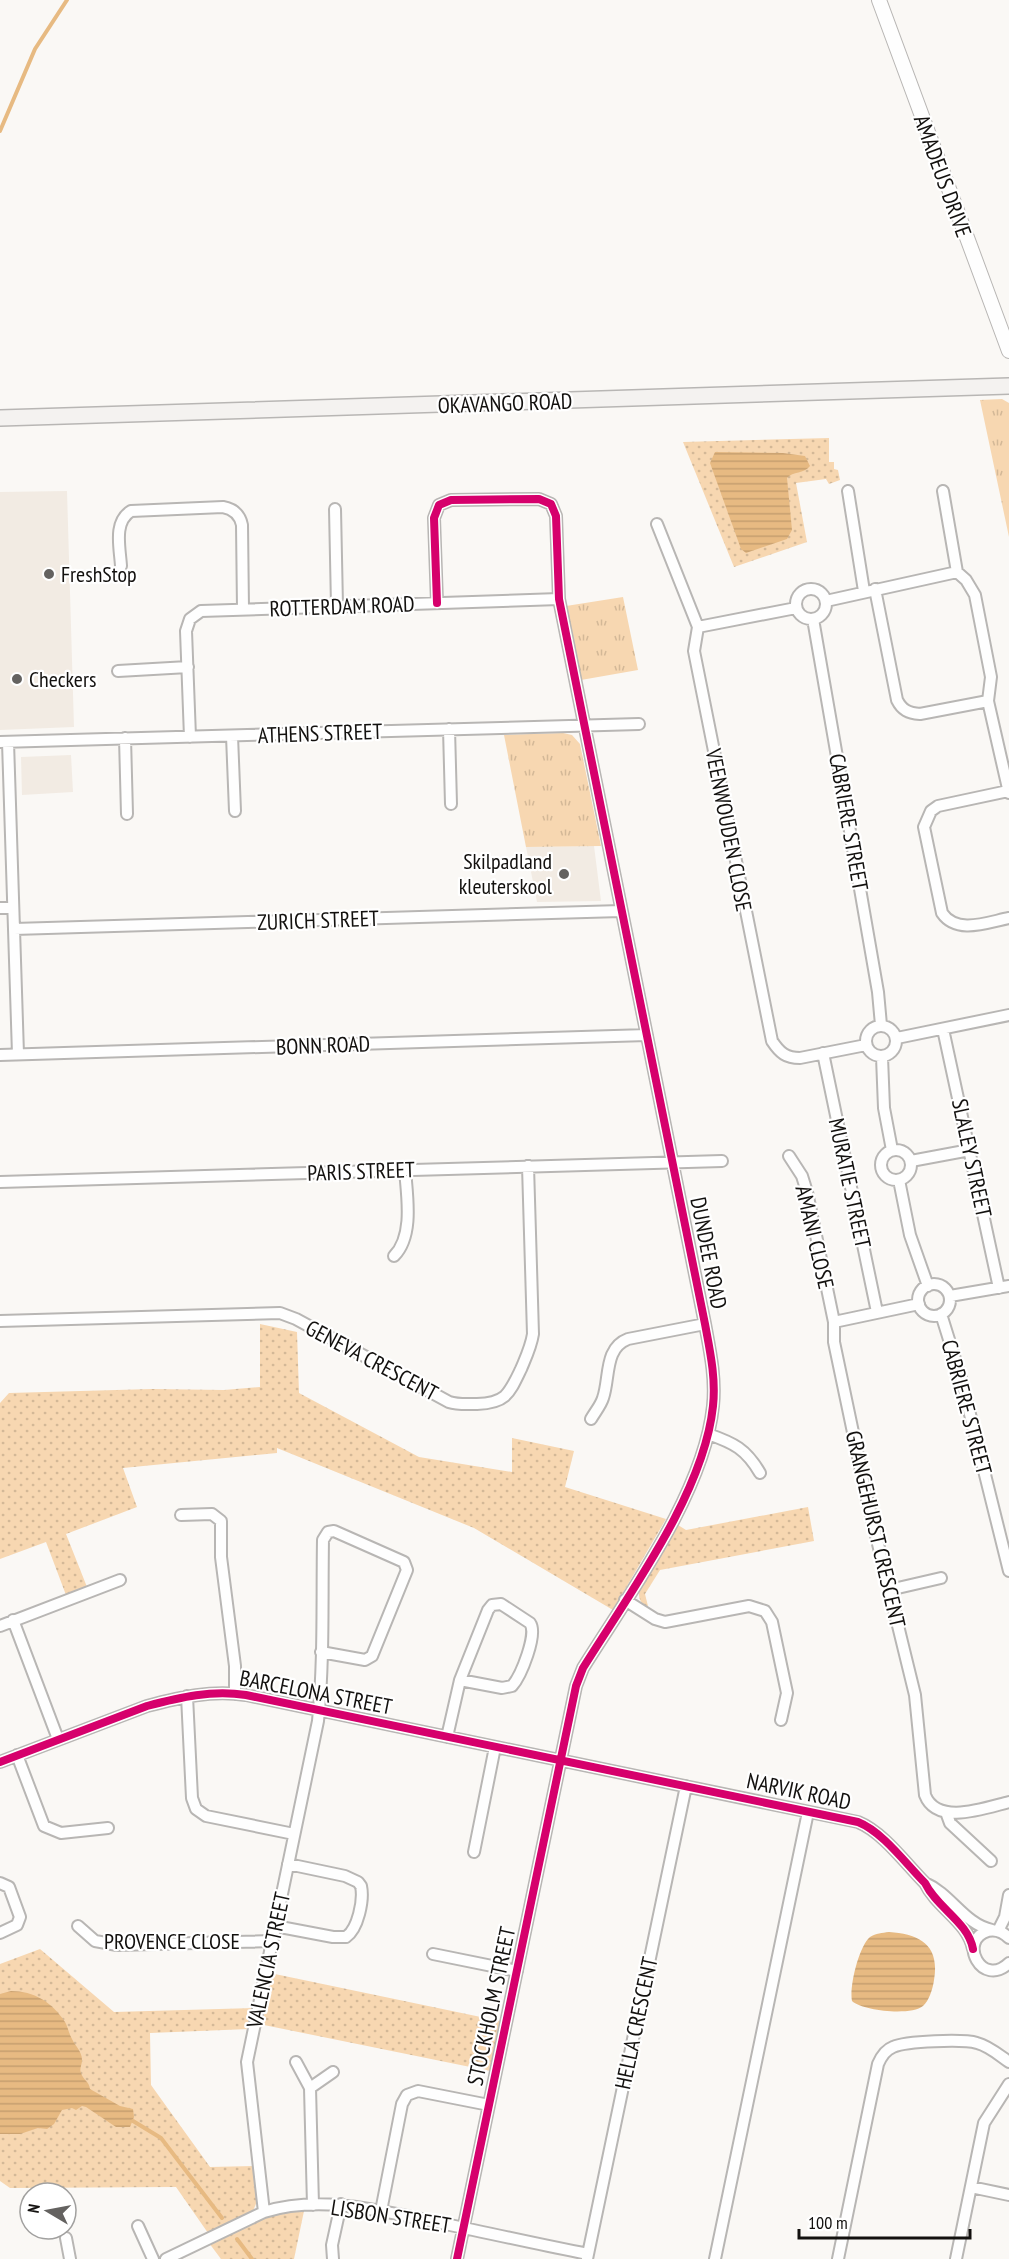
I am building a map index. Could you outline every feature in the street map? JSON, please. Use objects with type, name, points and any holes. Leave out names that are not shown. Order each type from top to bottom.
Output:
[{"type":"main road","name":"OKAVANGO ROAD","points":[[0,418],[1009,386]]},
{"type":"street","name":"AMADEUS DRIVE","points":[[879,0],[1009,351]]},
{"type":"street","points":[[848,491],[870,590],[897,700],[901,707],[912,714],[920,714],[988,700]]},
{"type":"street","points":[[943,491],[957,572],[966,580],[975,595],[992,677],[988,700],[1008,792],[938,806],[931,811],[924,827],[945,918],[962,926],[1009,918]]},
{"type":"street","points":[[437,603],[435,513],[439,505],[451,500],[539,499],[549,501],[554,507],[556,516],[559,599],[585,726]]},
{"type":"street","points":[[121,566],[120,527],[125,516],[131,511],[223,507],[231,509],[238,515],[242,525],[243,609]]},
{"type":"street","points":[[335,508],[337,606]]},
{"type":"street","name":"VEENWOUDEN CLOSE","points":[[657,524],[698,627],[694,651],[772,1041],[778,1051],[792,1058],[866,1045]]},
{"type":"street","points":[[826,601],[957,572]]},
{"type":"street","points":[[806,589],[818,590],[826,601],[824,613],[813,619],[801,616],[796,608],[796,598],[806,589]]},
{"type":"street","name":"ROTTERDAM ROAD","points":[[190,737],[187,627],[193,615],[206,610],[559,599]]},
{"type":"street","points":[[698,627],[796,608]]},
{"type":"street","name":"CABRIERE STREET","points":[[813,619],[878,992],[881,1025]]},
{"type":"street","points":[[118,670],[188,667]]},
{"type":"street","name":"ATHENS STREET","points":[[4,742],[639,724]]},
{"type":"street","name":"DUNDEE ROAD","points":[[561,1760],[580,1673],[673,1521],[699,1463],[713,1407],[714,1379],[705,1324],[585,726]]},
{"type":"street","points":[[449,729],[451,804]]},
{"type":"street","points":[[232,736],[235,811]]},
{"type":"street","points":[[125,738],[127,814]]},
{"type":"street","points":[[4,742],[18,1054]]},
{"type":"street","points":[[0,908],[13,908]]},
{"type":"street","name":"ZURICH STREET","points":[[14,929],[621,911]]},
{"type":"street","points":[[897,1038],[1009,1015]]},
{"type":"street","points":[[881,1025],[890,1028],[897,1038],[892,1052],[882,1056],[872,1054],[866,1045],[869,1032],[881,1025]]},
{"type":"street","name":"SLALEY STREET","points":[[944,1029],[970,1150],[1004,1287]]},
{"type":"street","name":"BONN ROAD","points":[[0,1055],[646,1035]]},
{"type":"street","name":"MURATIE STREET","points":[[823,1053],[878,1312]]},
{"type":"street","points":[[882,1056],[884,1108],[892,1150]]},
{"type":"street","points":[[892,1150],[904,1151],[911,1161],[909,1173],[899,1180],[887,1177],[881,1169],[882,1159],[892,1150]]},
{"type":"street","points":[[911,1161],[970,1150]]},
{"type":"street","name":"AMANI CLOSE","points":[[789,1156],[802,1176],[807,1192],[834,1322]]},
{"type":"street","name":"PARIS STREET","points":[[0,1182],[722,1161]]},
{"type":"street","name":"GENEVA CRESCENT","points":[[0,1322],[280,1313],[296,1319],[448,1402],[462,1404],[495,1402],[505,1397],[511,1389],[529,1352],[533,1334],[528,1166]]},
{"type":"street","points":[[394,1256],[404,1243],[406,1230],[405,1170]]},
{"type":"street","points":[[899,1180],[910,1235],[928,1286]]},
{"type":"street","points":[[936,1284],[943,1287],[950,1296],[948,1309],[941,1314],[928,1314],[920,1304],[920,1295],[928,1286],[936,1284]]},
{"type":"street","points":[[950,1296],[1004,1287]]},
{"type":"street","points":[[834,1322],[920,1304]]},
{"type":"street","name":"CABRIERE STREET","points":[[941,1314],[961,1378],[1009,1571]]},
{"type":"street","name":"GRANGEHURST CRESCENT","points":[[834,1322],[834,1342],[853,1434],[915,1695],[925,1795],[933,1807],[945,1812],[950,1823],[991,1861]]},
{"type":"street","points":[[591,1419],[603,1400],[612,1354],[621,1342],[705,1324]]},
{"type":"street","points":[[708,1434],[736,1445],[746,1452],[760,1473]]},
{"type":"street","points":[[181,1515],[212,1514],[221,1521],[221,1557],[236,1666],[235,1694]]},
{"type":"street","name":"VALENCIA STREET","points":[[264,2212],[247,2062],[319,1710],[323,1540],[325,1534],[334,1531],[404,1562],[407,1570],[372,1656],[363,1659],[321,1652]]},
{"type":"street","points":[[889,1590],[941,1578]]},
{"type":"street","points":[[0,1626],[120,1580]]},
{"type":"street","points":[[625,1600],[655,1619],[665,1622],[749,1606],[765,1611],[772,1623],[787,1694],[781,1720]]},
{"type":"street","points":[[447,1737],[460,1680],[486,1614],[492,1605],[507,1606],[533,1626],[533,1637],[519,1675],[512,1686],[502,1688],[460,1680]]},
{"type":"street","points":[[13,1620],[58,1739]]},
{"type":"street","name":"BARCELONA STREET","points":[[0,1762],[147,1706],[212,1692],[235,1694],[319,1710],[561,1760]]},
{"type":"street","points":[[187,1696],[192,1798],[196,1809],[206,1816],[294,1834]]},
{"type":"street","points":[[474,1852],[495,1747]]},
{"type":"street","points":[[17,1755],[44,1826],[61,1833],[108,1828]]},
{"type":"street","name":"NARVIK ROAD","points":[[561,1760],[858,1822],[867,1826],[925,1883],[930,1892],[968,1935],[979,1964],[987,1970],[997,1970]]},
{"type":"street","name":"STOCKHOLM STREET","points":[[457,2259],[561,1760]]},
{"type":"street","name":"HELLA CRESCENT","points":[[588,2256],[686,1786]]},
{"type":"street","points":[[945,1812],[962,1812],[1009,1802]]},
{"type":"street","points":[[715,2259],[808,1812]]},
{"type":"street","points":[[275,1926],[333,1937],[346,1937],[354,1929],[361,1899],[361,1886],[352,1878],[288,1864]]},
{"type":"street","points":[[0,1883],[9,1887],[20,1917],[17,1925],[0,1933]]},
{"type":"street","name":"NARVIK ROAD","points":[[925,1883],[934,1887],[977,1925],[1009,1938]]},
{"type":"street","points":[[973,1949],[978,1937],[995,1931],[1005,1917],[1009,1895]]},
{"type":"street","name":"PROVENCE CLOSE","points":[[78,1926],[95,1941],[117,1945],[272,1941]]},
{"type":"street","points":[[433,1954],[517,1971]]},
{"type":"street","points":[[1009,1963],[997,1970],[1009,1977]]},
{"type":"street","points":[[838,2259],[878,2064],[888,2049],[899,2045],[966,2041],[988,2048],[1009,2062]]},
{"type":"street","points":[[296,2062],[310,2088],[313,2205]]},
{"type":"street","points":[[310,2088],[333,2072]]},
{"type":"street","points":[[956,2259],[984,2123],[1009,2084]]},
{"type":"street","points":[[381,2211],[402,2104],[407,2095],[418,2091],[489,2105]]},
{"type":"street","points":[[971,2187],[1009,2195]]},
{"type":"street","points":[[333,2259],[332,2245],[341,2204]]},
{"type":"street","name":"LISBON STREET","points":[[166,2259],[264,2212],[285,2206],[341,2204],[588,2256]]},
{"type":"street","points":[[138,2226],[153,2259]]},
{"type":"street","points":[[67,2241],[70,2259]]},
{"type":"shaded area","points":[[715,452],[783,453],[805,456],[810,466],[787,478],[792,530],[787,539],[746,553],[741,549],[710,463]]},
{"type":"shaded area","points":[[67,491],[74,727],[0,730],[0,492]]},
{"type":"shaded area","points":[[71,755],[73,792],[22,795],[21,757]]},
{"type":"shaded area","name":"Skilpadland kleuterskool","points":[[594,846],[601,901],[537,902],[526,847]]},
{"type":"shaded area","points":[[889,1932],[910,1935],[918,1939],[931,1950],[934,1958],[932,1990],[925,2004],[917,2009],[876,2010],[852,2001],[853,1977],[862,1949],[870,1937]]},
{"type":"shaded area","points":[[11,1991],[27,1993],[42,1999],[60,2015],[81,2054],[80,2071],[90,2089],[120,2106],[133,2109],[134,2117],[130,2127],[116,2127],[82,2106],[76,2110],[72,2108],[62,2110],[54,2124],[47,2129],[38,2128],[20,2134],[0,2134],[0,1994]]},
{"type":"green space","points":[[1002,399],[1009,403],[1009,537],[980,400]]},
{"type":"green space","points":[[829,438],[829,462],[834,462],[834,469],[838,470],[840,480],[829,484],[826,479],[796,483],[807,542],[734,567],[683,442]]},
{"type":"green space","points":[[623,597],[638,670],[581,680],[566,606]]},
{"type":"green space","points":[[563,733],[572,735],[580,744],[601,846],[526,847],[504,735]]},
{"type":"green space","points":[[260,1324],[297,1332],[299,1393],[419,1457],[512,1472],[512,1438],[574,1451],[565,1487],[666,1519],[613,1610],[474,1528],[277,1448],[277,1453],[123,1468],[137,1507],[66,1534],[87,1587],[66,1595],[46,1542],[0,1559],[0,1403],[9,1393],[152,1389],[224,1390],[260,1387]]},
{"type":"green space","points":[[808,1507],[814,1541],[660,1570],[645,1594],[647,1608],[642,1603],[639,1595],[641,1586],[678,1525],[686,1530]]},
{"type":"green space","points":[[40,1949],[114,2012],[254,2008],[249,2029],[150,2033],[151,2085],[210,2167],[254,2166],[258,2199],[253,2211],[208,2233],[176,2187],[78,2188],[78,2181],[18,2181],[18,2188],[10,2188],[0,2181],[0,1964]]},
{"type":"green space","points":[[270,1973],[500,2021],[490,2071],[259,2024]]},
{"type":"green space","points":[[285,2211],[304,2211],[294,2259],[221,2259],[209,2243],[266,2217]]},
{"type":"waterway","points":[[0,131],[35,49],[67,0]]},
{"type":"waterway","points":[[133,2121],[161,2138],[222,2218]]},
{"type":"waterway","points":[[237,2239],[252,2259]]},
{"type":"cycle path","points":[[437,603],[434,518],[439,505],[451,500],[539,499],[551,504],[556,516],[559,599],[705,1324],[714,1385],[707,1439],[680,1508],[642,1576],[583,1668],[576,1686],[457,2259]]},
{"type":"cycle path","points":[[0,1762],[147,1706],[196,1695],[221,1693],[246,1695],[858,1822],[876,1833],[894,1849],[925,1883],[930,1892],[965,1931],[973,1949]]},
{"type":"place","name":"FreshStop","points":[[49,574]]},
{"type":"place","name":"Checkers","points":[[17,679]]},
{"type":"place","name":"Skilpadland kleuterskool","points":[[564,874]]}]
